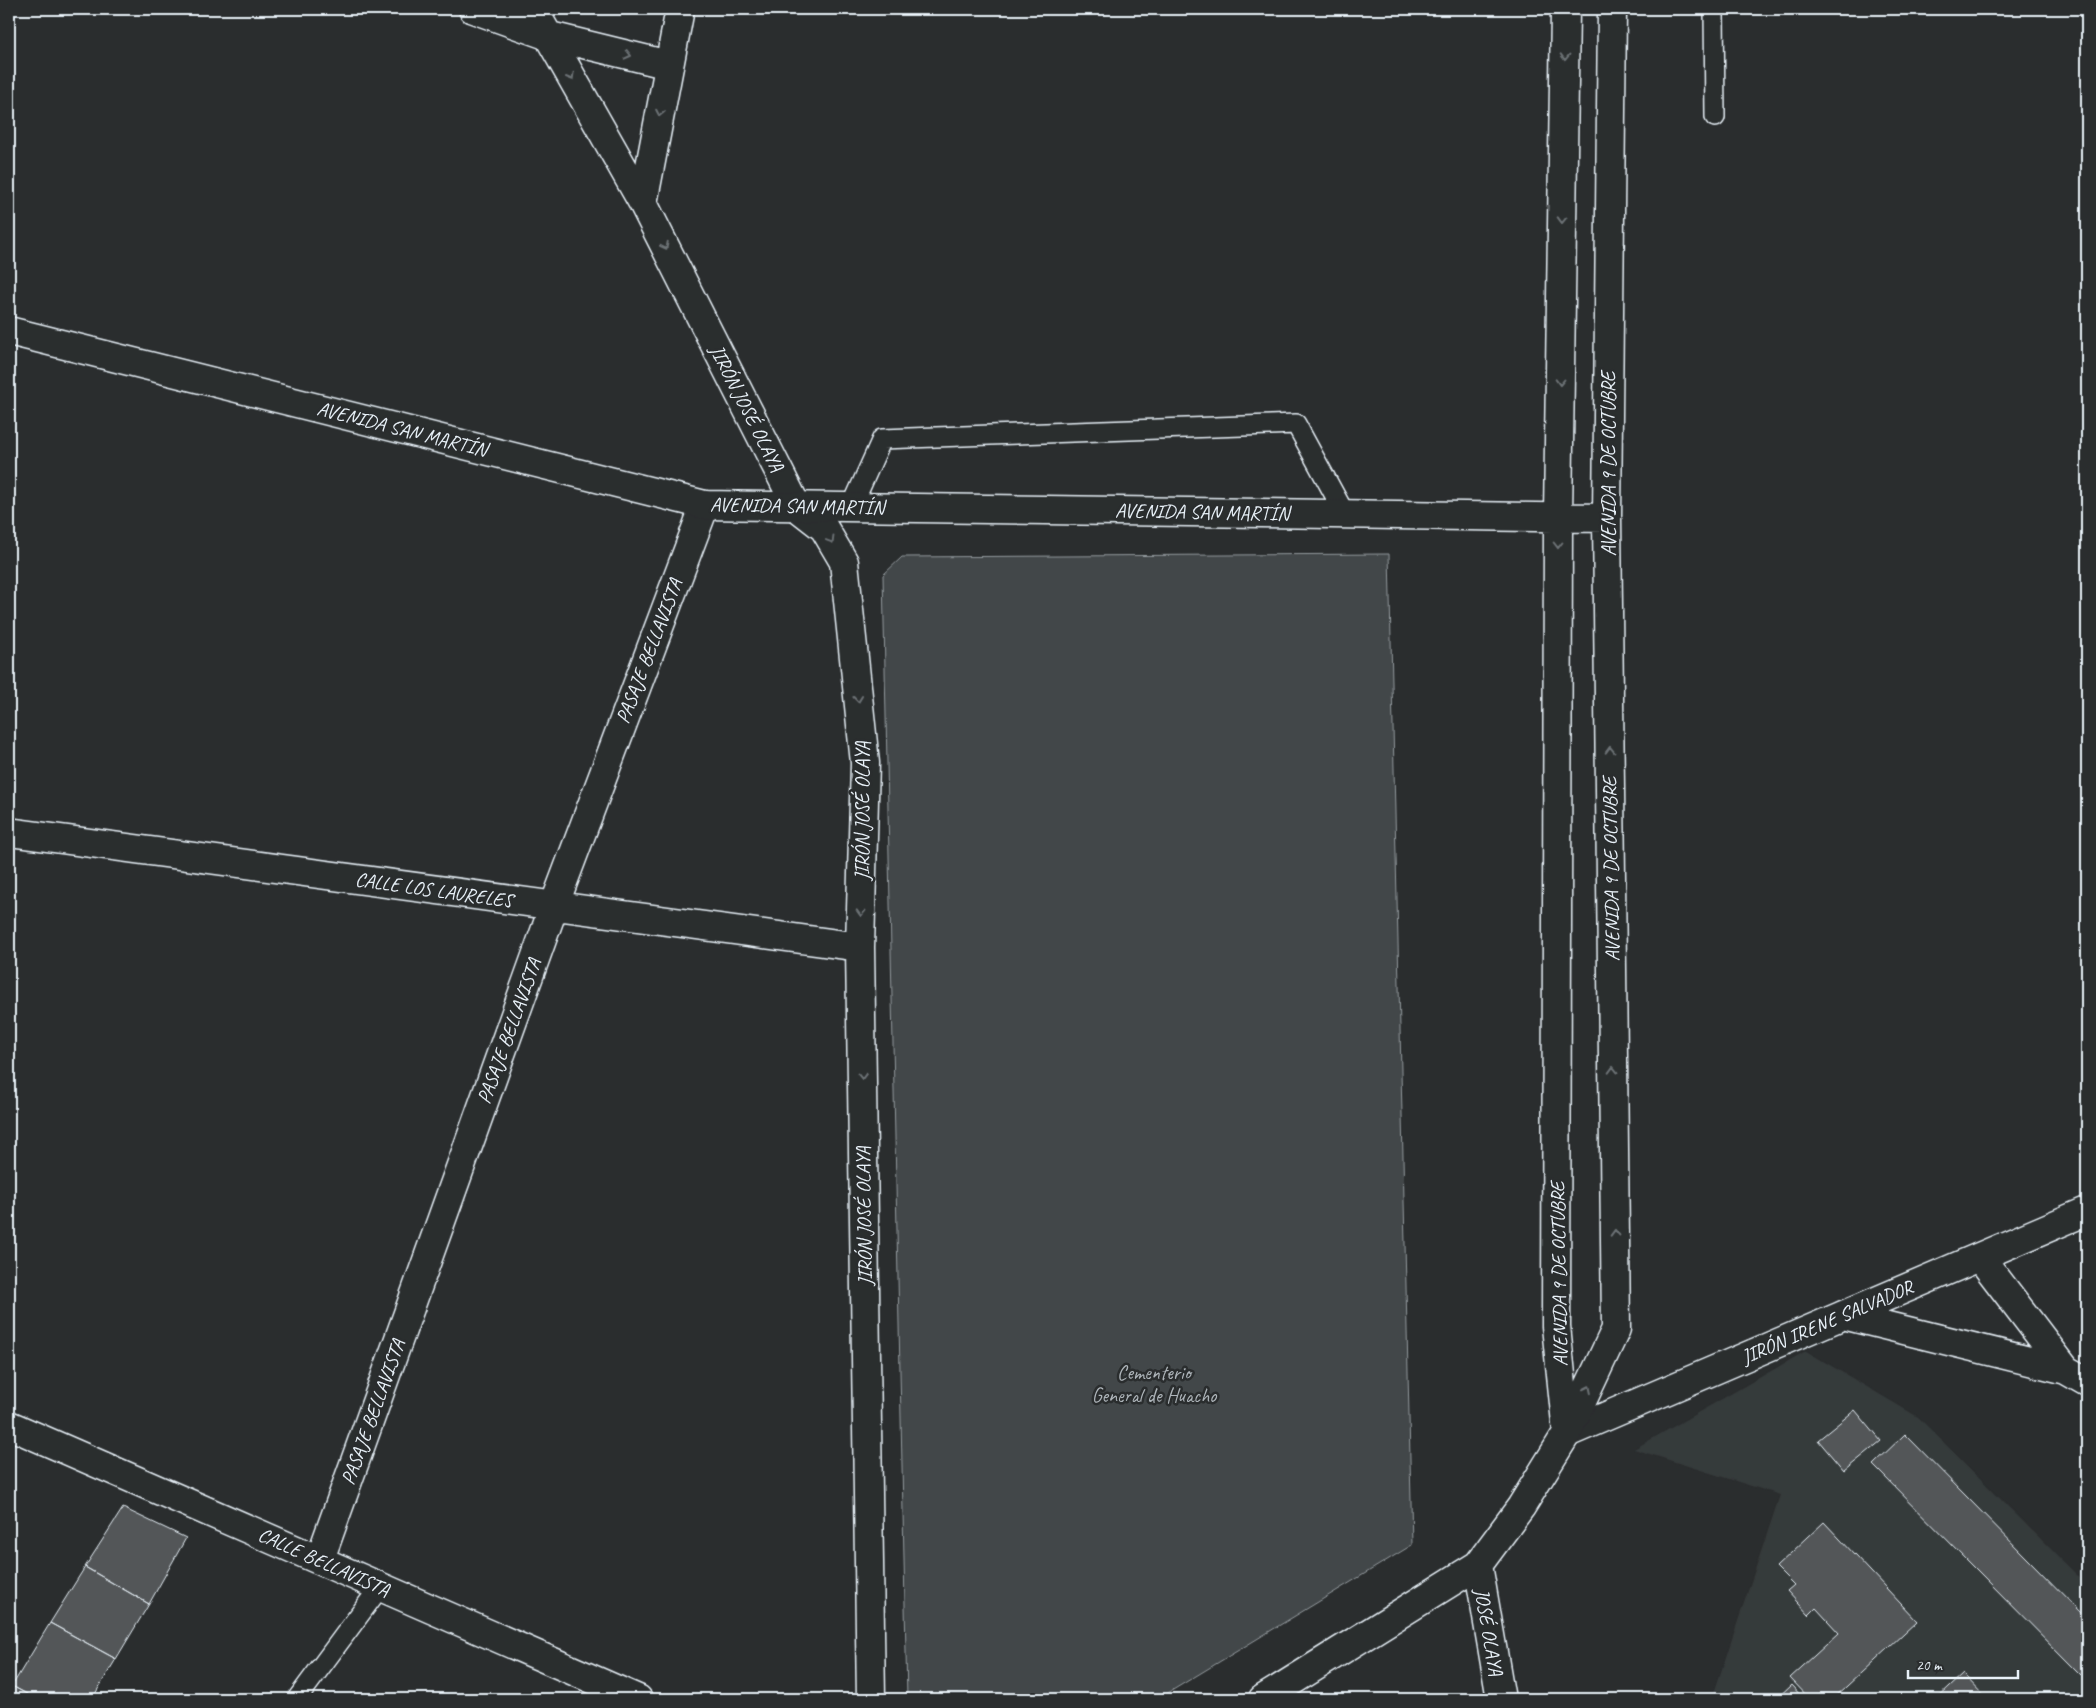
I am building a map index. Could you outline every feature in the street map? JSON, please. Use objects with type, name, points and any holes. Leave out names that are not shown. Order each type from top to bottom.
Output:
[{"type":"street","points":[[473,9],[546,35],[669,65]]},
{"type":"street","name":"JIRÓN JOSÉ OLAYA","points":[[533,9],[546,35],[643,203],[797,507],[824,528],[844,562],[865,763],[860,947],[871,1699]]},
{"type":"street","points":[[643,203],[680,9]]},
{"type":"street","name":"AVENIDA 9 DE OCTUBRE","points":[[1565,9],[1558,517],[1556,1326],[1567,1433]]},
{"type":"street","name":"AVENIDA 9 DE OCTUBRE","points":[[1567,1433],[1616,1329],[1608,518],[1612,9]]},
{"type":"street","name":"AVENIDA SAN MARTÍN","points":[[9,331],[705,505],[1608,518]]},
{"type":"street","name":"PASAJE BELLAVISTA","points":[[320,1559],[554,906],[705,505]]},
{"type":"street","name":"CALLE LOS LAURELES","points":[[9,832],[860,947]]},
{"type":"street","name":"JIRÓN IRENE SALVADOR","points":[[1567,1433],[2087,1211]]},
{"type":"street","points":[[1980,1257],[2077,1376]]},
{"type":"street","points":[[1843,1315],[2077,1376]]},
{"type":"street","name":"CALLE BELLAVISTA","points":[[9,1425],[638,1699]]},
{"type":"street","points":[[1263,1699],[1478,1565],[1521,1507],[1567,1433]]},
{"type":"street","name":"JOSÉ OLAYA","points":[[1478,1565],[1501,1699]]},
{"type":"lane","points":[[1714,9],[1715,117]]},
{"type":"lane","points":[[851,508],[882,439],[1296,424],[1345,514]]},
{"type":"lane","points":[[297,1699],[380,1587]]},
{"type":"shaded area","points":[[1806,1351],[1918,1417],[2087,1585],[2087,1699],[1712,1699],[1780,1495],[1634,1449]]},
{"type":"green space","name":"Cementerio General de Huacho","points":[[1389,554],[1412,1545],[1158,1699],[907,1699],[883,575],[902,557]]},
{"type":"building","points":[[1855,1410],[1881,1441],[1844,1471],[1818,1440]]},
{"type":"building","points":[[1905,1434],[2087,1619],[2087,1666],[2080,1674],[1873,1465]]},
{"type":"building","points":[[123,1508],[186,1538],[149,1604],[85,1567]]},
{"type":"building","points":[[1824,1522],[1917,1621],[1833,1699],[1810,1699],[1790,1678],[1839,1633],[1816,1608],[1809,1615],[1787,1591],[1794,1585],[1776,1567]]},
{"type":"building","points":[[85,1567],[149,1604],[116,1659],[50,1623]]},
{"type":"building","points":[[50,1623],[116,1659],[92,1699],[36,1699],[12,1686]]},
{"type":"building","points":[[1963,1674],[1987,1699],[1936,1699]]},
{"type":"building","points":[[1791,1685],[1804,1699],[1776,1699]]},
{"type":"building","points":[[12,1686],[36,1699],[9,1699],[9,1691]]}]
